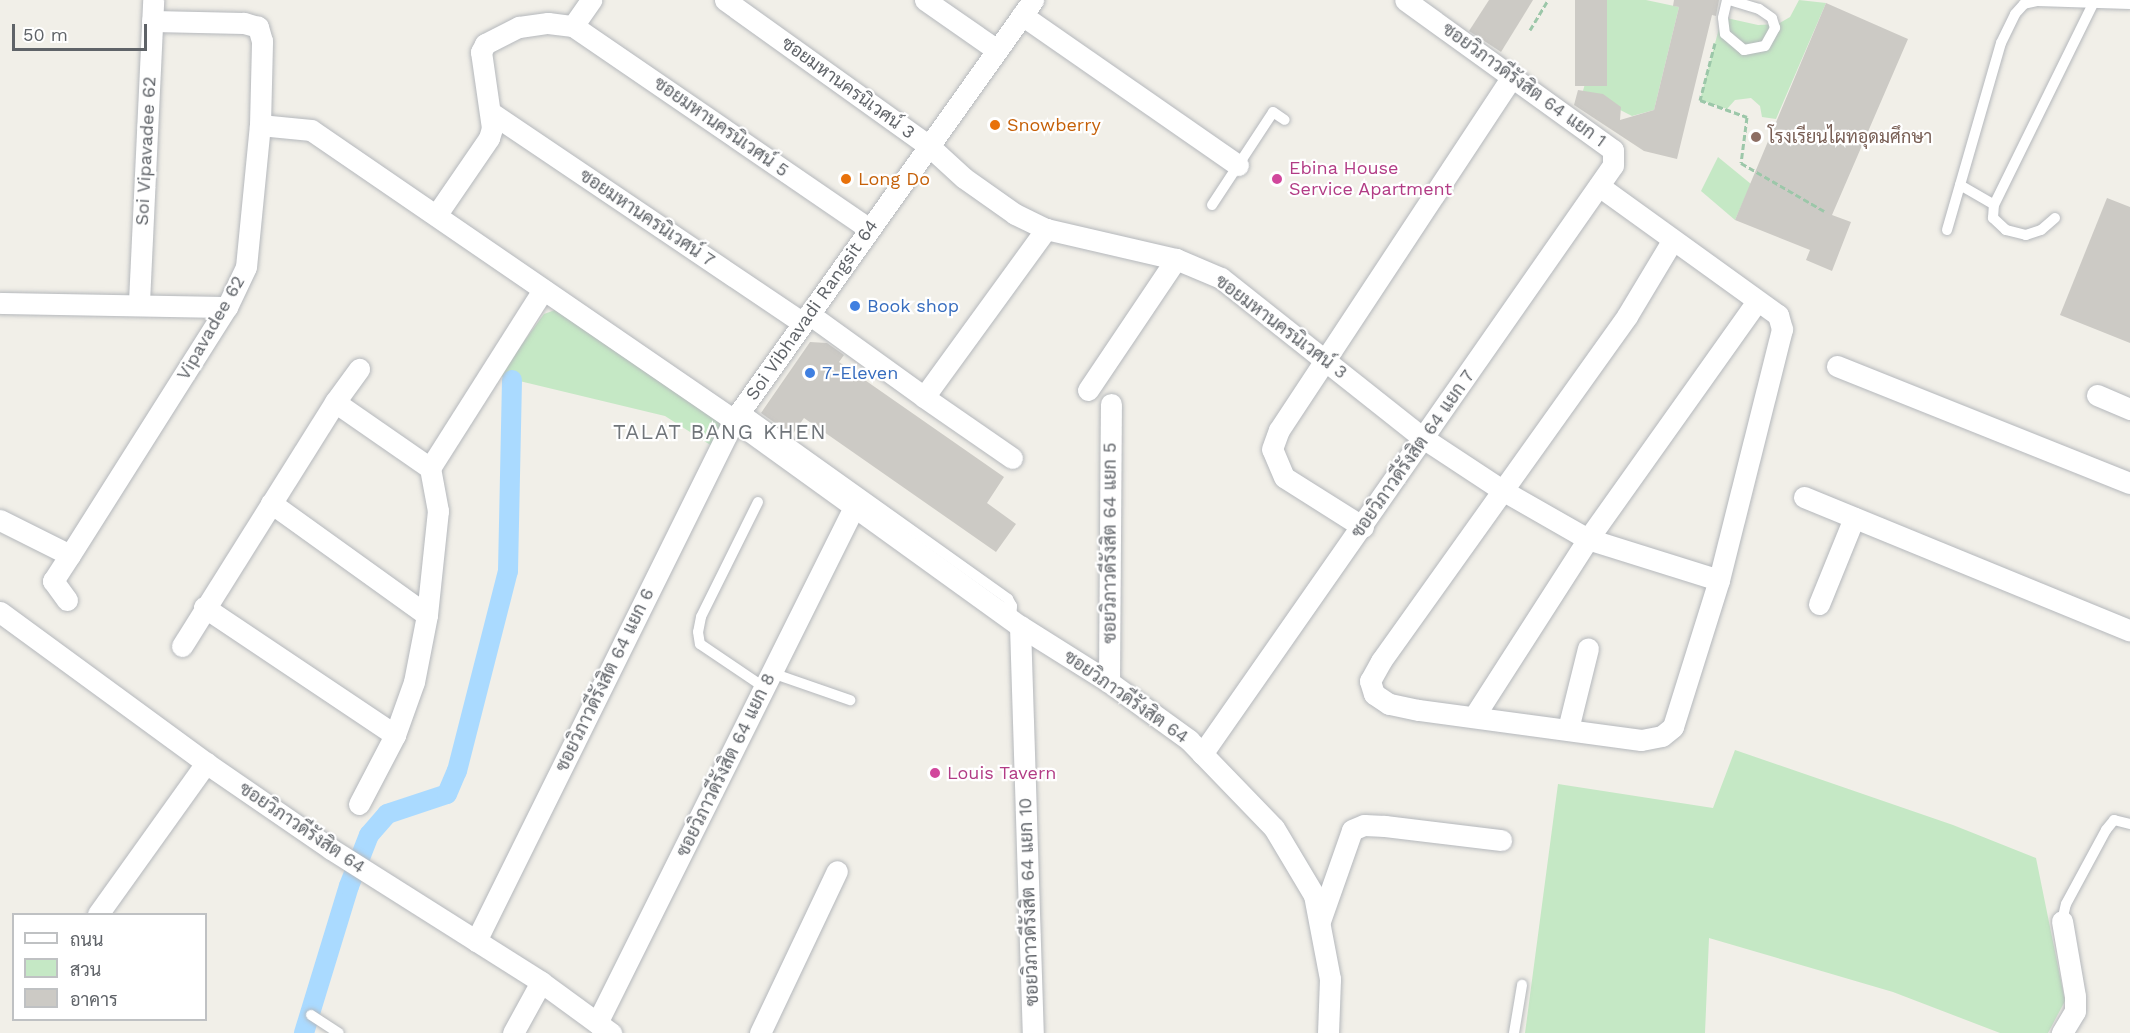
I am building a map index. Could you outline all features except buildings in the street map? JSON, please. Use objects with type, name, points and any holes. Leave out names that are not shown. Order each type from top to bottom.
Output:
[{"type":"street","points":[[437,214],[489,138],[490,112],[481,52],[485,44],[519,27],[548,22],[573,26],[591,0]]},
{"type":"street","name":"ซอยมหานครนิเวศน์ 3","points":[[725,0],[929,146],[964,178],[1015,214],[1046,229],[1176,259],[1221,278],[1423,438],[1502,490],[1588,539],[1719,580]]},
{"type":"street","points":[[925,0],[997,50]]},
{"type":"street","name":"ซอยวิภาวดีรังสิต 64 แยก 1","points":[[1415,3],[1613,150]]},
{"type":"street","points":[[1027,8],[1238,165]]},
{"type":"street","name":"Soi Vibhavadi Rangsit 64","points":[[738,414],[1027,8]]},
{"type":"street","name":"Vipavadee 62","points":[[67,600],[54,581],[227,307],[246,267],[260,125],[262,41],[258,27],[152,10]]},
{"type":"street","name":"Soi Vipavadee 62","points":[[139,302],[152,10]]},
{"type":"street","name":"ซอยมหานครนิเวศน์ 5","points":[[573,26],[869,230]]},
{"type":"street","points":[[1363,526],[1284,477],[1272,449],[1279,430],[1512,77]]},
{"type":"street","name":"ซอยมหานครนิเวศน์ 7","points":[[490,112],[924,397],[1012,458]]},
{"type":"street","points":[[260,125],[311,130],[437,214],[543,290],[738,414],[854,507],[1015,623]]},
{"type":"street","name":"ซอยวิภาวดีรังสิต 64 แยก 7","points":[[1202,754],[1599,186],[1613,165],[1613,150]]},
{"type":"street","points":[[1599,186],[1672,241],[1778,315],[1781,339],[1719,580],[1673,727],[1662,736],[1641,740],[1389,704],[1374,694],[1370,681],[1502,490],[1627,316],[1672,241]]},
{"type":"street","points":[[924,397],[1046,229]]},
{"type":"street","points":[[1088,390],[1176,259]]},
{"type":"street","points":[[358,804],[395,735],[414,682],[427,615],[438,512],[430,468],[543,290]]},
{"type":"street","points":[[1475,715],[1588,539],[1757,301]]},
{"type":"street","points":[[0,303],[139,302],[227,307]]},
{"type":"street","points":[[1837,366],[2130,483]]},
{"type":"street","points":[[182,646],[204,607],[335,402],[359,369]]},
{"type":"street","points":[[2097,395],[2130,409]]},
{"type":"street","points":[[335,402],[430,468]]},
{"type":"street","name":"ซอยวิภาวดีรังสิต 64 แยก 5","points":[[1109,682],[1110,404]]},
{"type":"street","name":"ซอยวิภาวดีรังสิต 64 แยก 6","points":[[476,940],[738,414]]},
{"type":"street","points":[[1804,497],[2130,631]]},
{"type":"street","points":[[271,503],[427,615]]},
{"type":"street","name":"ซอยวิภาวดีรังสิต 64 แยก 8","points":[[604,1028],[854,507]]},
{"type":"street","points":[[1819,603],[1854,518]]},
{"type":"street","points":[[0,520],[70,555]]},
{"type":"street","points":[[204,607],[395,735]]},
{"type":"street","name":"ซอยวิภาวดีรังสิต 64","points":[[0,612],[206,763],[341,855],[541,981],[604,1028]]},
{"type":"street","name":"ซอยวิภาวดีรังสิต 64","points":[[1015,623],[1109,682],[1202,754],[1274,828],[1314,895],[1330,979],[1328,1033]]},
{"type":"street","name":"ซอยวิภาวดีรังสิต 64 แยก 10","points":[[1015,623],[1033,1033]]},
{"type":"street","points":[[1568,729],[1588,648]]},
{"type":"street","points":[[99,913],[206,763]]},
{"type":"street","points":[[1320,921],[1329,906],[1352,830],[1364,825],[1385,826],[1501,840]]},
{"type":"street","points":[[760,1033],[837,872]]},
{"type":"street","points":[[2062,921],[2075,996],[2074,1011],[2062,1033]]},
{"type":"street","points":[[513,1033],[541,981]]},
{"type":"lane","points":[[1728,0],[1759,9],[1772,18],[1775,28],[1765,46],[1744,50],[1725,34],[1723,18],[1728,0]]},
{"type":"lane","points":[[1947,230],[2001,43],[2015,14],[2024,4],[2037,1],[2130,4]]},
{"type":"lane","points":[[2055,218],[2041,230],[2026,235],[2006,230],[1993,218],[1994,206],[2092,4]]},
{"type":"lane","points":[[1212,205],[1273,112],[1285,120]]},
{"type":"lane","points":[[1960,185],[1994,206]]},
{"type":"lane","points":[[738,414],[1008,599],[1012,606],[1015,623]]},
{"type":"lane","points":[[758,502],[701,616],[698,632],[700,644],[769,681],[850,700]]},
{"type":"lane","points":[[2062,921],[2066,904],[2106,830],[2114,820],[2130,824]]},
{"type":"lane","points":[[1514,1033],[1522,985]]},
{"type":"lane","points":[[311,1015],[339,1033]]},
{"type":"path","points":[[1530,30],[1548,0]]},
{"type":"path","points":[[1716,38],[1700,100],[1747,117],[1741,163],[1824,212]]},
{"type":"green space","points":[[1607,0],[1646,0],[1679,7],[1654,110],[1632,116],[1583,91]]},
{"type":"green space","points":[[1799,0],[1826,3],[1776,119],[1762,117],[1760,106],[1751,98],[1735,100],[1727,109],[1700,100],[1722,17],[1758,25],[1778,24],[1790,17]]},
{"type":"green space","points":[[1718,157],[1751,184],[1735,220],[1701,191]]},
{"type":"green space","points":[[555,310],[723,425],[712,446],[665,416],[499,376],[544,314]]},
{"type":"green space","points":[[1735,750],[1953,825],[2036,858],[2065,1001],[2048,1033],[2000,1033],[1893,992],[1709,938],[1705,1033],[1525,1033],[1558,784],[1713,808]]},
{"type":"waterway","points":[[304,1033],[349,886],[369,835],[387,814],[447,794],[457,771],[508,571],[512,380]]},
{"type":"place","name":"Snowberry","points":[[995,125]]},
{"type":"place","name":"โรงเรียนไผทอุดมศึกษา","points":[[1756,137]]},
{"type":"place","name":"Long Do","points":[[846,179]]},
{"type":"place","name":"Ebina House Service Apartment","points":[[1277,179]]},
{"type":"place","name":"Book shop","points":[[855,306]]},
{"type":"place","name":"7-Eleven","points":[[810,373]]},
{"type":"place","name":"Louis Tavern","points":[[935,773]]},
{"type":"district","name":"TALAT BANG KHEN","points":[[720,432]]}]
